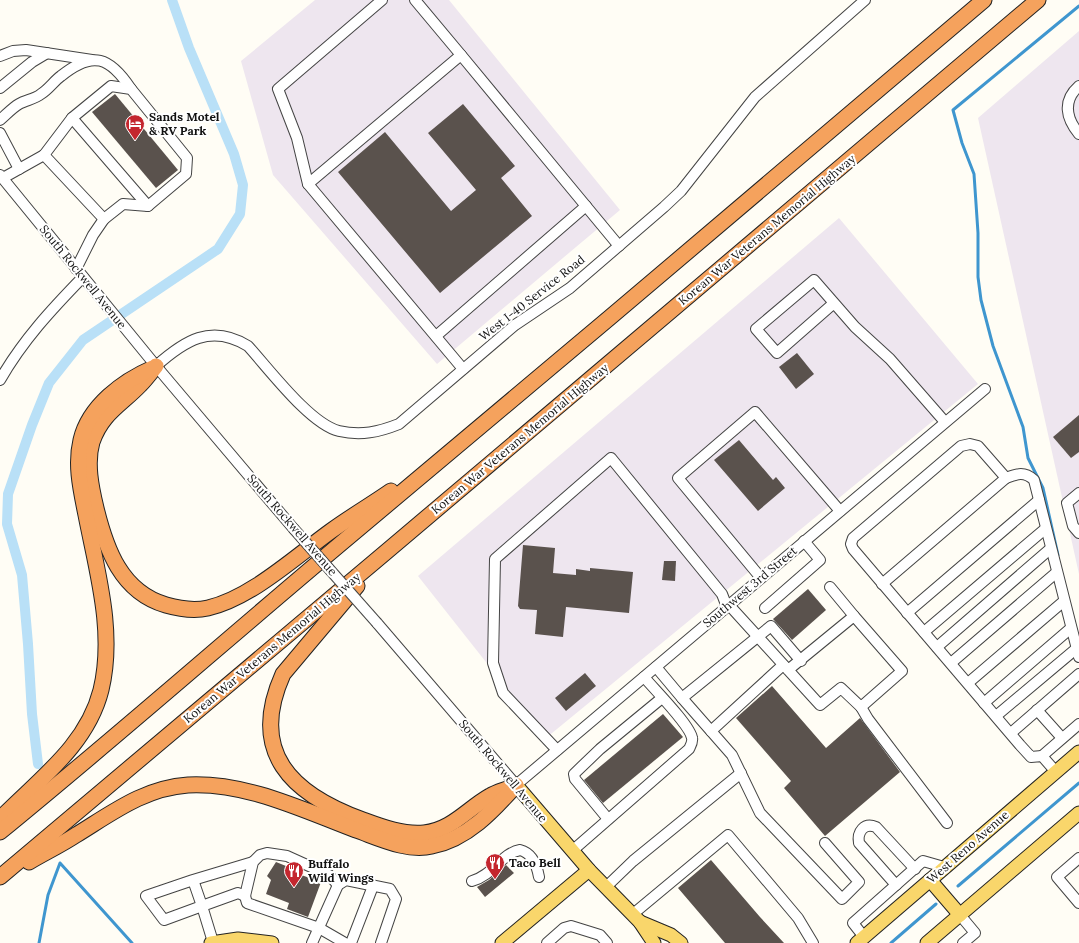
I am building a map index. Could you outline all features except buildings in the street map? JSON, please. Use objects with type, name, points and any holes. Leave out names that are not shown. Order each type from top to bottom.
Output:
[{"type":"highway","points":[[0,832],[110,742],[345,540],[451,453],[984,0]]},
{"type":"highway","name":"Korean War Veterans Memorial Highway","points":[[0,878],[1038,0]]},
{"type":"highway","points":[[156,366],[140,385],[117,405],[102,421],[92,444],[90,474],[102,532],[116,566],[134,588],[146,596],[174,608],[196,610],[207,608],[225,603],[245,593],[338,526],[451,453]]},
{"type":"highway","points":[[0,819],[66,753],[87,724],[95,708],[104,674],[106,634],[102,601],[79,478],[78,464],[81,439],[91,418],[110,396],[133,377],[156,366]]},
{"type":"highway","points":[[386,552],[283,674],[271,707],[270,728],[278,758],[286,771],[304,791],[328,806],[381,826],[412,833],[435,831],[449,826],[490,796],[516,785]]},
{"type":"highway","points":[[0,878],[77,835],[129,802],[166,789],[203,785],[238,789],[277,801],[390,842],[420,848],[440,844],[461,835],[496,808],[516,785]]},
{"type":"main road","name":"West Reno Avenue","points":[[860,940],[1079,752]]},
{"type":"main road","name":"South Rockwell Avenue","points":[[516,785],[589,870],[636,918]]},
{"type":"main road","points":[[927,943],[1079,812]]},
{"type":"main road","points":[[502,943],[589,870]]},
{"type":"main road","points":[[930,880],[960,915]]},
{"type":"main road","points":[[636,918],[654,943]]},
{"type":"main road","points":[[636,918],[671,935],[681,943]]},
{"type":"main road","points":[[212,942],[238,939],[272,943]]},
{"type":"street","points":[[382,0],[278,89],[297,138],[308,184],[463,369]]},
{"type":"street","points":[[414,0],[619,246]]},
{"type":"street","name":"West I-40 Service Road","points":[[156,366],[177,348],[191,340],[206,336],[223,336],[240,341],[248,346],[306,410],[325,424],[338,431],[358,434],[380,432],[399,424],[527,315],[570,288],[681,191],[755,97],[865,0]]},
{"type":"street","points":[[0,56],[13,51],[26,50],[103,61],[114,67],[187,158],[186,174],[148,206],[123,204],[104,219],[93,235],[76,269]]},
{"type":"street","points":[[0,88],[32,62],[47,53]]},
{"type":"street","points":[[308,184],[461,55]]},
{"type":"street","points":[[0,120],[19,104],[39,96],[61,76],[76,65],[92,60]]},
{"type":"street","points":[[1,177],[44,155],[72,118],[111,86],[131,89]]},
{"type":"street","points":[[1079,86],[1068,101],[1067,114],[1072,125],[1079,134]]},
{"type":"street","points":[[72,118],[148,206]]},
{"type":"street","points":[[0,133],[19,169]]},
{"type":"street","points":[[44,155],[104,219]]},
{"type":"street","name":"South Rockwell Avenue","points":[[1,177],[124,328],[293,528],[516,785]]},
{"type":"street","points":[[436,336],[586,206]]},
{"type":"street","points":[[0,380],[11,361],[44,317],[83,277]]},
{"type":"street","points":[[834,303],[777,353],[756,329],[814,280],[855,327],[890,359],[945,422]]},
{"type":"street","name":"Southwest 3rd Street","points":[[516,785],[985,389]]},
{"type":"street","points":[[761,578],[678,478],[755,412],[840,511]]},
{"type":"street","points":[[1006,478],[978,446],[970,444],[961,446],[859,532],[853,538],[853,549],[1031,757],[1042,756],[1079,724]]},
{"type":"street","points":[[557,750],[503,693],[493,663],[495,559],[611,458],[722,594],[728,606],[757,635],[820,705],[841,688],[861,708],[947,822]]},
{"type":"street","points":[[882,584],[1006,478],[1018,473],[1027,474],[1034,480],[1050,549],[1078,653],[996,716]]},
{"type":"street","points":[[1079,493],[1067,503],[1073,526],[1079,533]]},
{"type":"street","points":[[907,613],[1039,500]]},
{"type":"street","points":[[924,632],[1045,529]]},
{"type":"street","points":[[765,608],[820,560],[804,541]]},
{"type":"street","points":[[937,647],[1050,549]]},
{"type":"street","points":[[951,663],[1057,572]]},
{"type":"street","points":[[830,587],[902,671],[861,708]]},
{"type":"street","points":[[968,683],[1064,601]]},
{"type":"street","points":[[711,731],[786,667],[801,661],[854,616]]},
{"type":"street","points":[[682,698],[757,635],[771,626],[801,661]]},
{"type":"street","points":[[984,703],[1071,628]]},
{"type":"street","points":[[656,667],[732,755],[760,813],[842,899],[859,882],[825,843]]},
{"type":"street","points":[[1011,733],[1079,674]]},
{"type":"street","points":[[572,851],[692,745],[693,739],[688,728],[644,677]]},
{"type":"street","points":[[608,819],[575,779],[574,774],[600,749],[662,698]]},
{"type":"street","points":[[1037,710],[1062,738]]},
{"type":"street","points":[[1042,756],[1056,772]]},
{"type":"street","points":[[606,887],[633,861],[741,773]]},
{"type":"street","points":[[896,885],[859,843],[859,833],[866,826],[876,827],[915,869]]},
{"type":"street","points":[[636,918],[728,834],[798,918],[813,943]]},
{"type":"street","points":[[472,880],[484,876],[513,852],[520,850],[526,852],[535,863],[539,877]]},
{"type":"street","points":[[245,896],[238,893],[164,920],[146,896],[253,862],[260,855],[267,853],[287,856],[329,875],[338,885]]},
{"type":"street","points":[[1079,858],[1057,877],[1079,903]]},
{"type":"street","points":[[860,940],[853,923],[923,861],[944,868]]},
{"type":"street","points":[[253,862],[245,896],[248,903],[318,928],[345,943]]},
{"type":"street","points":[[193,880],[212,942]]},
{"type":"street","points":[[312,943],[338,885],[346,880],[390,889],[396,899],[381,943]]},
{"type":"street","points":[[351,943],[373,886]]},
{"type":"street","points":[[960,915],[974,933],[963,943]]},
{"type":"street","points":[[547,943],[564,928],[571,926],[600,935],[607,943]]},
{"type":"shaded area","points":[[315,0],[449,0],[620,210],[437,364],[273,175],[241,61]]},
{"type":"shaded area","points":[[1079,31],[1079,574],[978,118]]},
{"type":"shaded area","points":[[839,218],[978,384],[546,738],[418,576]]},
{"type":"waterway","points":[[38,764],[32,714],[22,575],[7,524],[8,494],[32,425],[49,383],[83,340],[218,249],[240,214],[243,185],[234,154],[189,48],[172,0]]},
{"type":"waterway","points":[[1058,555],[1043,488],[1028,458],[1023,427],[993,346],[981,300],[978,277],[978,233],[974,174],[962,143],[953,110],[1079,6]]},
{"type":"waterway","points":[[958,886],[1079,783]]},
{"type":"waterway","points":[[39,943],[48,895],[60,863],[132,943]]},
{"type":"waterway","points":[[891,943],[936,904]]},
{"type":"place","name":"Sands Motel & RV Park","points":[[135,141]]},
{"type":"place","name":"Taco Bell","points":[[495,880]]},
{"type":"place","name":"Buffalo Wild Wings","points":[[294,888]]}]
